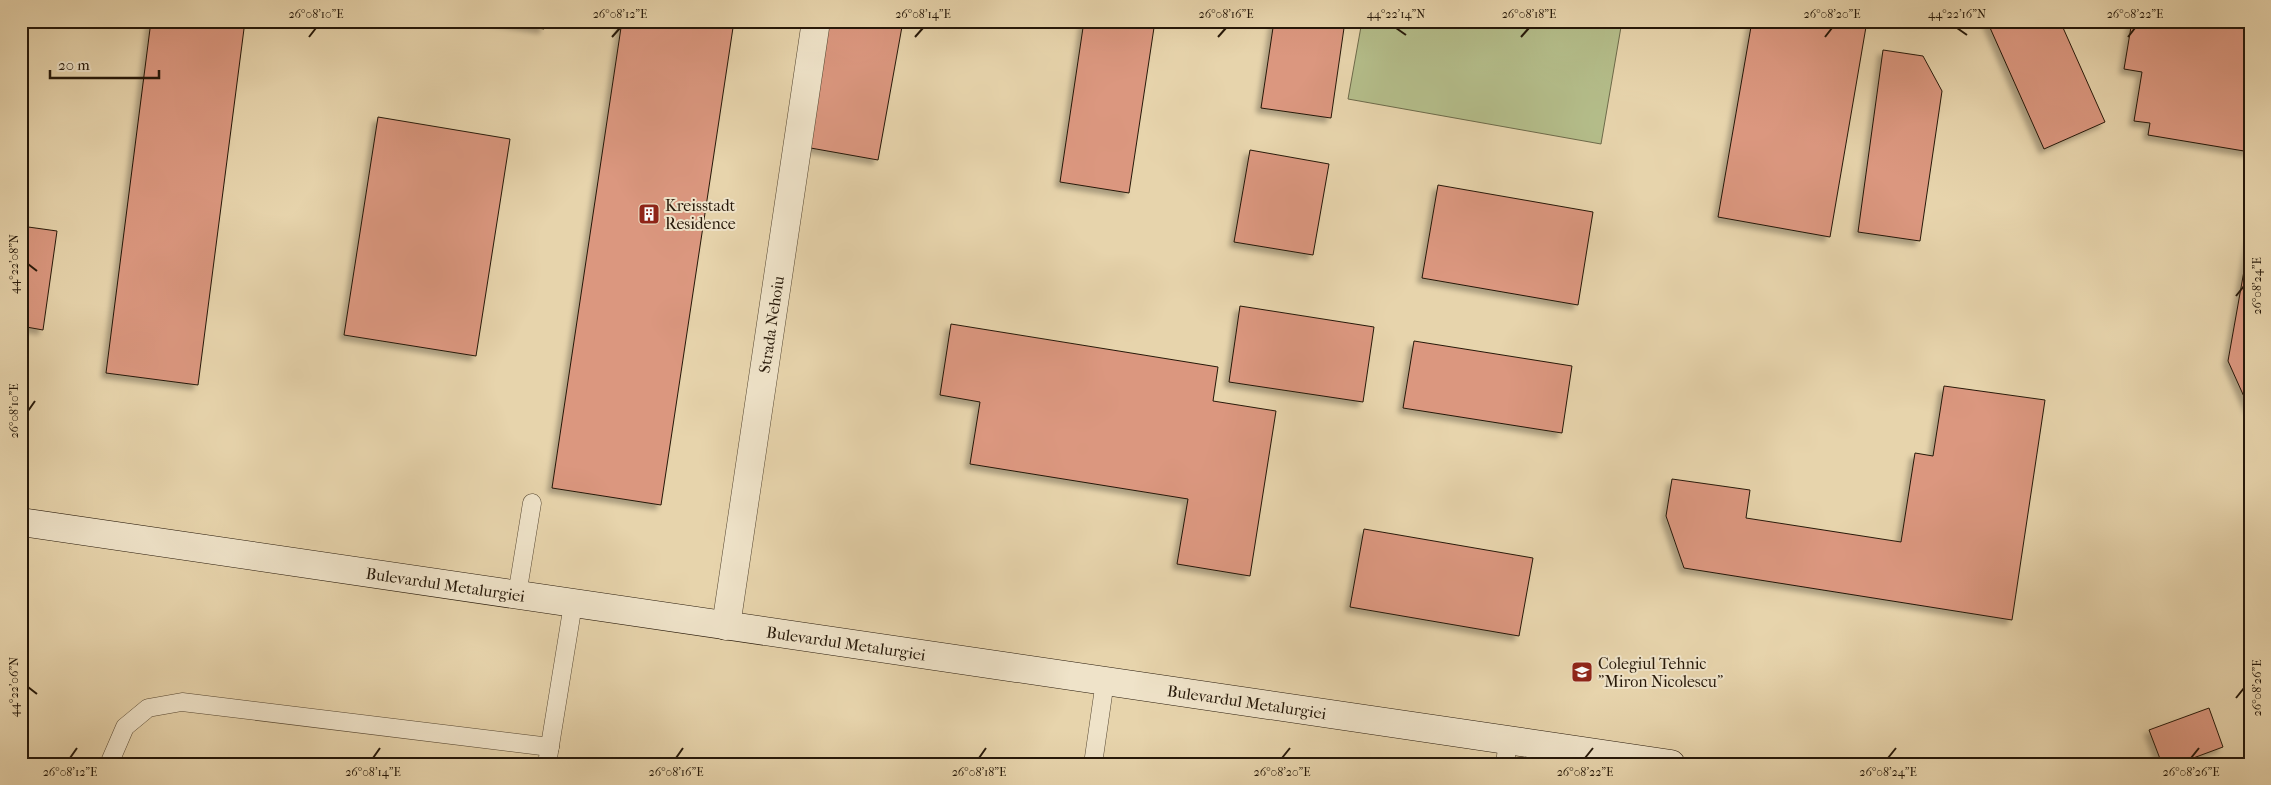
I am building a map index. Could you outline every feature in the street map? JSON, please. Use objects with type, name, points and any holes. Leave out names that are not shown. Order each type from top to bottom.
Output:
[{"type":"main road","name":"Strada Nehoiu","points":[[726,626],[816,21]]},
{"type":"main road","name":"Bulevardul Metalurgiei","points":[[21,522],[1105,681],[1507,752],[1671,764]]},
{"type":"lane","points":[[517,596],[532,503]]},
{"type":"lane","points":[[109,764],[125,727],[148,708],[182,702],[549,756],[574,604]]},
{"type":"lane","points":[[1093,764],[1105,681]]},
{"type":"green space","points":[[1362,21],[1622,21],[1601,144],[1348,99]]},
{"type":"building","points":[[151,21],[245,21],[198,385],[106,373]]},
{"type":"building","points":[[496,21],[545,21],[544,29]]},
{"type":"building","name":"Kreisstadt Residence","points":[[622,21],[734,21],[661,505],[552,488]]},
{"type":"building","points":[[828,21],[903,21],[878,160],[805,147]]},
{"type":"building","points":[[1084,21],[1155,21],[1129,193],[1060,182]]},
{"type":"building","points":[[1274,21],[1345,21],[1331,118],[1261,108]]},
{"type":"building","points":[[1752,21],[1867,21],[1830,237],[1718,217]]},
{"type":"building","points":[[1987,21],[2060,21],[2105,122],[2044,149]]},
{"type":"building","points":[[2132,21],[2250,21],[2250,152],[2148,135],[2150,123],[2134,121],[2142,72],[2124,69]]},
{"type":"building","points":[[1883,50],[1923,56],[1942,91],[1920,241],[1858,232]]},
{"type":"building","points":[[378,117],[510,139],[476,356],[344,335]]},
{"type":"building","points":[[1250,150],[1329,164],[1313,255],[1234,242]]},
{"type":"building","points":[[1438,185],[1593,212],[1578,305],[1422,278]]},
{"type":"building","points":[[21,226],[57,231],[43,330],[21,326]]},
{"type":"building","points":[[2250,237],[2250,410],[2228,361]]},
{"type":"building","points":[[1240,306],[1374,327],[1363,402],[1229,382]]},
{"type":"building","points":[[2250,308],[2250,345],[2245,344]]},
{"type":"building","points":[[951,324],[1218,367],[1213,401],[1276,411],[1250,576],[1177,564],[1188,499],[970,464],[980,402],[940,395]]},
{"type":"building","points":[[1414,341],[1572,366],[1562,433],[1403,408]]},
{"type":"building","points":[[1944,386],[2045,400],[2012,620],[1684,568],[1666,516],[1672,479],[1750,490],[1746,518],[1901,542],[1915,453],[1933,456]]},
{"type":"building","points":[[1364,529],[1533,558],[1519,636],[1350,607]]},
{"type":"building","points":[[2209,708],[2223,747],[2177,764],[2162,764],[2149,730]]},
{"type":"place","name":"Kreisstadt Residence","points":[[649,214]]},
{"type":"place","name":"Colegiul Tehnic \"Miron Nicolescu\"","points":[[1582,672]]}]
